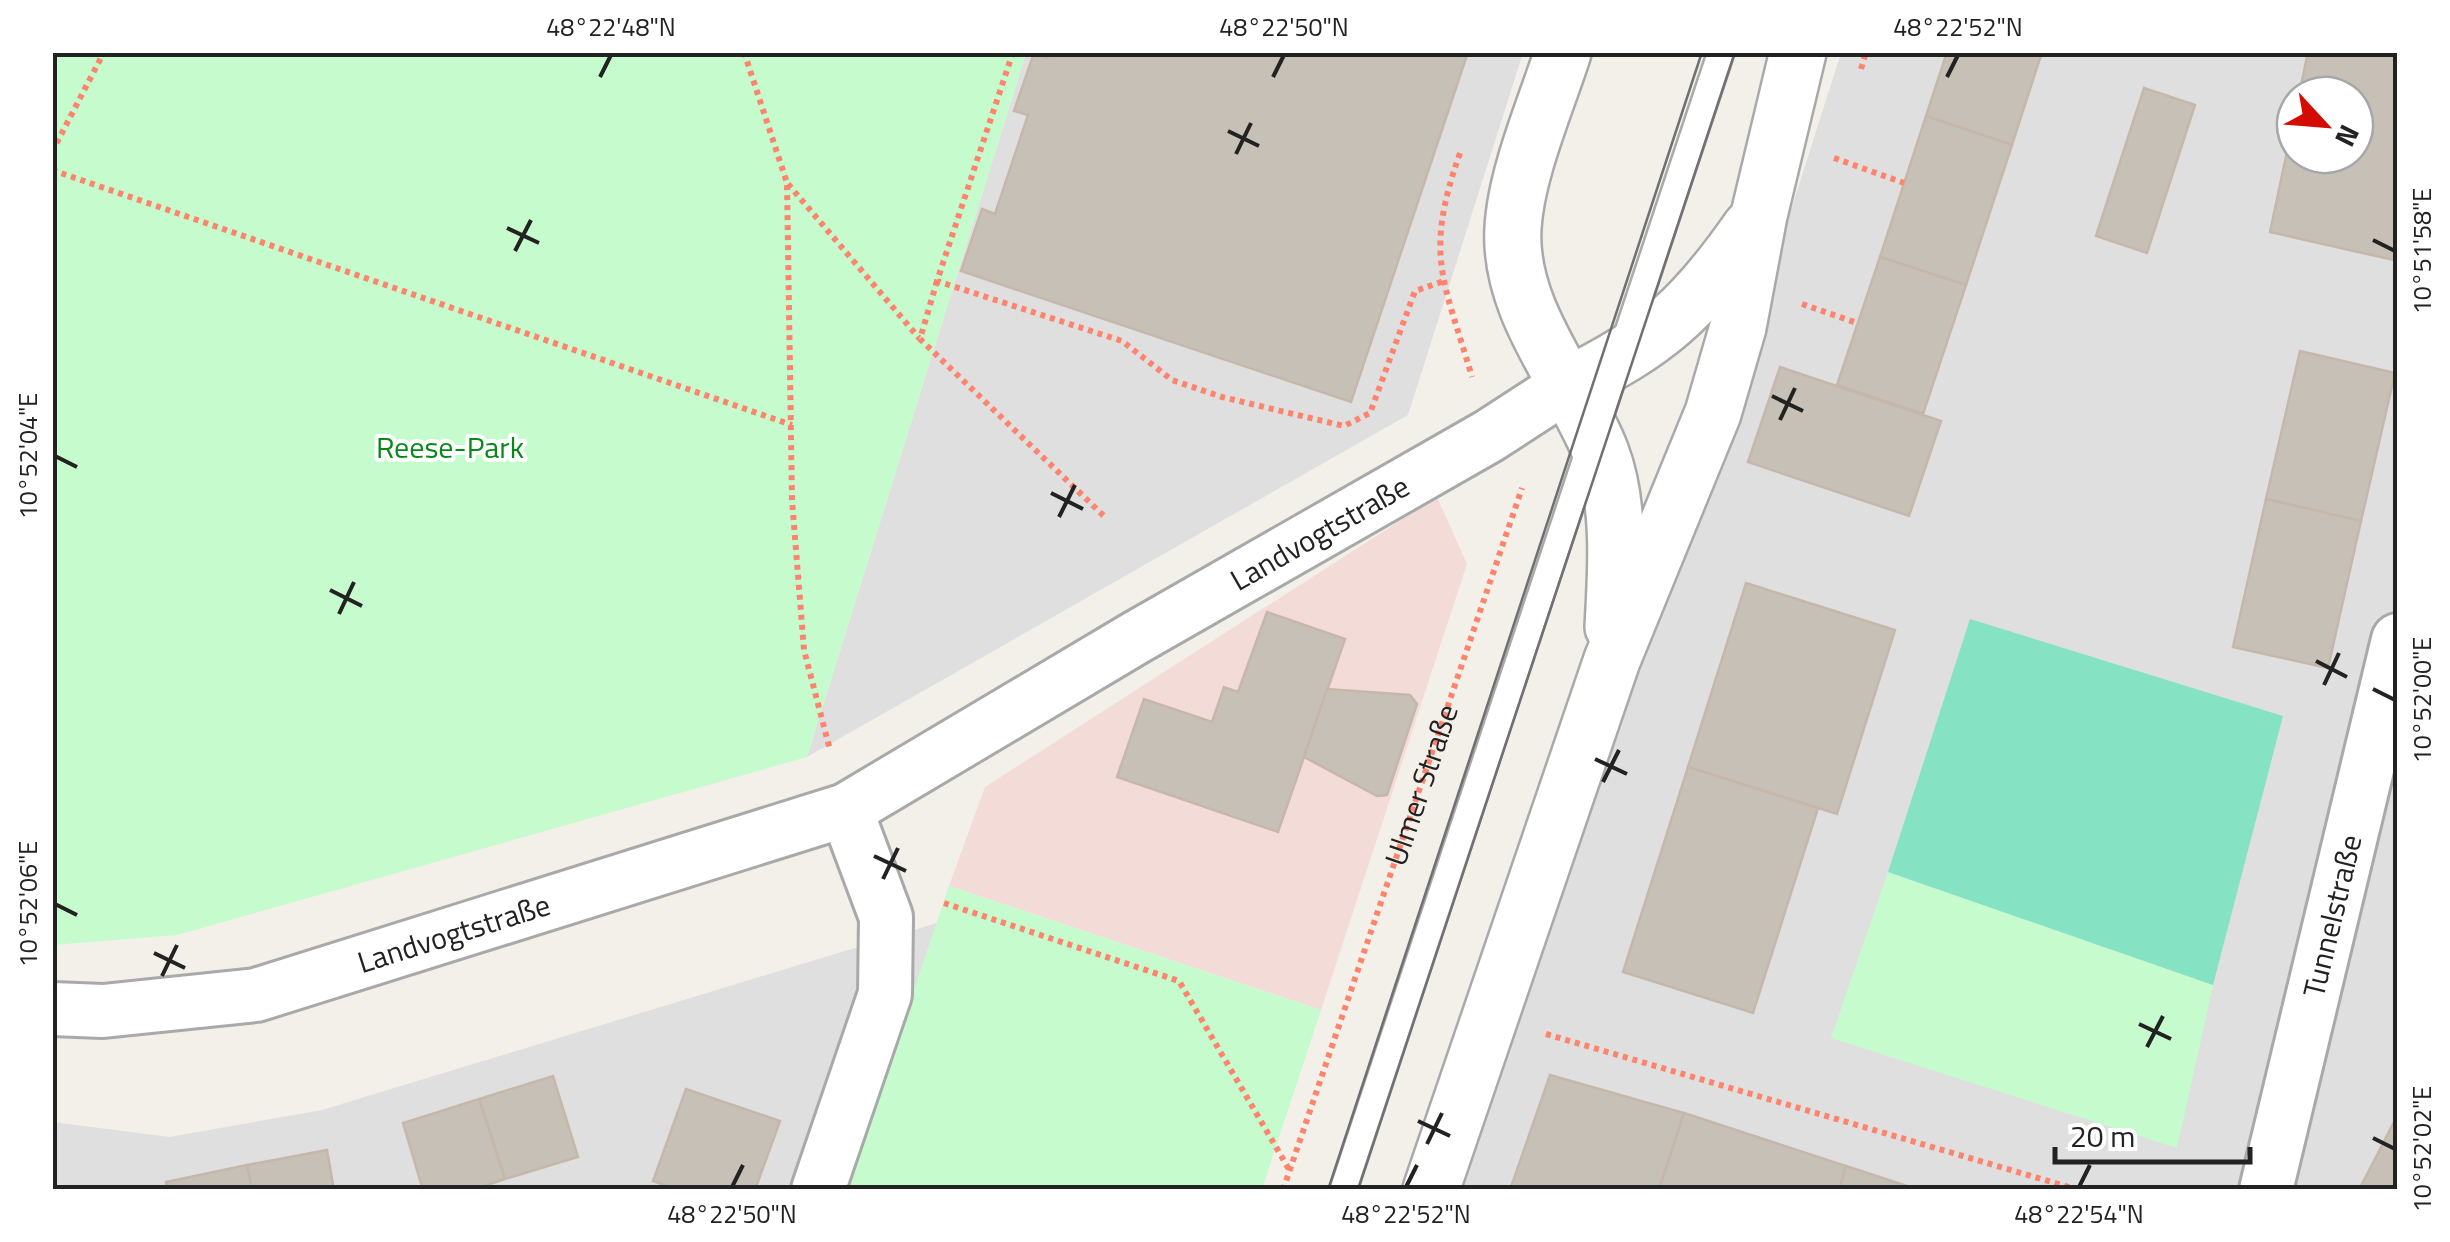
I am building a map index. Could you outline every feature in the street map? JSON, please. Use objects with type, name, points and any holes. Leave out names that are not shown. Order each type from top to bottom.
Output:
[{"type":"street","points":[[1564,52],[1532,151],[1513,229],[1521,284],[1566,386],[1603,457],[1616,566],[1612,660]]},
{"type":"street","points":[[1432,1190],[1612,660],[1713,413],[1738,326],[1758,215],[1798,52]]},
{"type":"street","name":"Landvogtstraße","points":[[52,1009],[104,1011],[256,995],[846,810],[1137,636],[1489,436],[1566,386],[1620,360],[1674,322],[1709,287],[1758,215]]},
{"type":"street","name":"Tunnelstraße","points":[[2266,1190],[2317,992],[2398,640]]},
{"type":"street","points":[[818,1190],[886,994],[886,917],[846,810]]},
{"type":"lane","points":[[1342,1190],[1721,52]]},
{"type":"path","points":[[52,152],[104,52]]},
{"type":"path","points":[[744,52],[788,183],[792,500],[804,650],[846,810]]},
{"type":"path","points":[[920,339],[1013,52]]},
{"type":"path","points":[[1832,157],[1904,183]]},
{"type":"path","points":[[52,170],[792,425]]},
{"type":"path","points":[[788,183],[920,339],[1107,519]]},
{"type":"path","points":[[937,281],[1122,341],[1172,380],[1222,397],[1344,426],[1370,413],[1415,291],[1444,282]]},
{"type":"path","points":[[1785,298],[1857,323]]},
{"type":"path","name":"Ulmer Straße","points":[[1282,1190],[1528,474]]},
{"type":"path","points":[[886,917],[936,900],[1178,982],[1288,1171]]},
{"type":"path","points":[[1540,1033],[2079,1190]]},
{"type":"shaded area","points":[[1026,53],[1523,53],[1408,415],[807,757]]},
{"type":"shaded area","points":[[1841,53],[2397,53],[2397,1189],[1462,1190],[1745,354]]},
{"type":"shaded area","points":[[1437,497],[1467,564],[1321,1010],[949,886],[985,787]]},
{"type":"shaded area","points":[[949,886],[1259,1189],[53,1190],[53,1122],[169,1137],[322,1110],[937,923]]},
{"type":"green space","name":"Reese-Park","points":[[53,52],[1026,53],[807,757],[177,935],[53,945]]},
{"type":"green space","points":[[1970,619],[2283,716],[2213,985],[1888,872]]},
{"type":"green space","points":[[1888,872],[2213,985],[2177,1148],[1831,1038]]},
{"type":"green space","points":[[949,886],[1321,1010],[1262,1189],[847,1189]]},
{"type":"building","points":[[1049,52],[1468,52],[1351,402],[961,271],[982,209],[995,214],[1028,115],[1014,111],[1034,53],[1047,58]]},
{"type":"building","points":[[1947,52],[2042,52],[2012,145],[1926,116]]},
{"type":"building","points":[[2308,52],[2398,52],[2398,261],[2270,232],[2282,175],[2375,175],[2375,75],[2303,75]]},
{"type":"building","points":[[2144,88],[2195,105],[2147,253],[2096,236]]},
{"type":"building","points":[[1926,116],[2012,145],[1966,285],[1880,257]]},
{"type":"building","points":[[1880,257],[1966,285],[1923,414],[1837,385]]},
{"type":"building","points":[[2300,351],[2395,373],[2361,521],[2266,499]]},
{"type":"building","points":[[1780,367],[1941,421],[1909,516],[1748,462]]},
{"type":"building","points":[[2266,499],[2361,521],[2328,668],[2233,647]]},
{"type":"building","points":[[1746,583],[1895,630],[1837,814],[1688,767]]},
{"type":"building","points":[[1267,612],[1345,639],[1278,832],[1117,777],[1144,699],[1212,722],[1224,687],[1238,692]]},
{"type":"building","points":[[1327,689],[1410,695],[1417,704],[1387,795],[1377,796],[1304,757]]},
{"type":"building","points":[[1688,767],[1818,808],[1753,1013],[1623,972]]},
{"type":"building","points":[[1550,1075],[1684,1113],[1659,1190],[1510,1190]]},
{"type":"building","points":[[553,1076],[578,1157],[505,1179],[479,1099]]},
{"type":"building","points":[[686,1089],[780,1121],[755,1190],[678,1190],[653,1181]]},
{"type":"building","points":[[479,1099],[505,1179],[473,1190],[423,1190],[403,1123]]},
{"type":"building","points":[[1684,1113],[1846,1166],[1839,1190],[1659,1190]]},
{"type":"building","points":[[2397,1116],[2398,1190],[2359,1190]]},
{"type":"building","points":[[327,1150],[334,1190],[252,1190],[247,1165]]},
{"type":"building","points":[[247,1165],[252,1190],[167,1190],[166,1182]]},
{"type":"building","points":[[1846,1166],[1919,1190],[1839,1190]]},
{"type":"tram line","points":[[1328,1190],[1702,52]]},
{"type":"tram line","points":[[1358,1190],[1735,52]]}]
